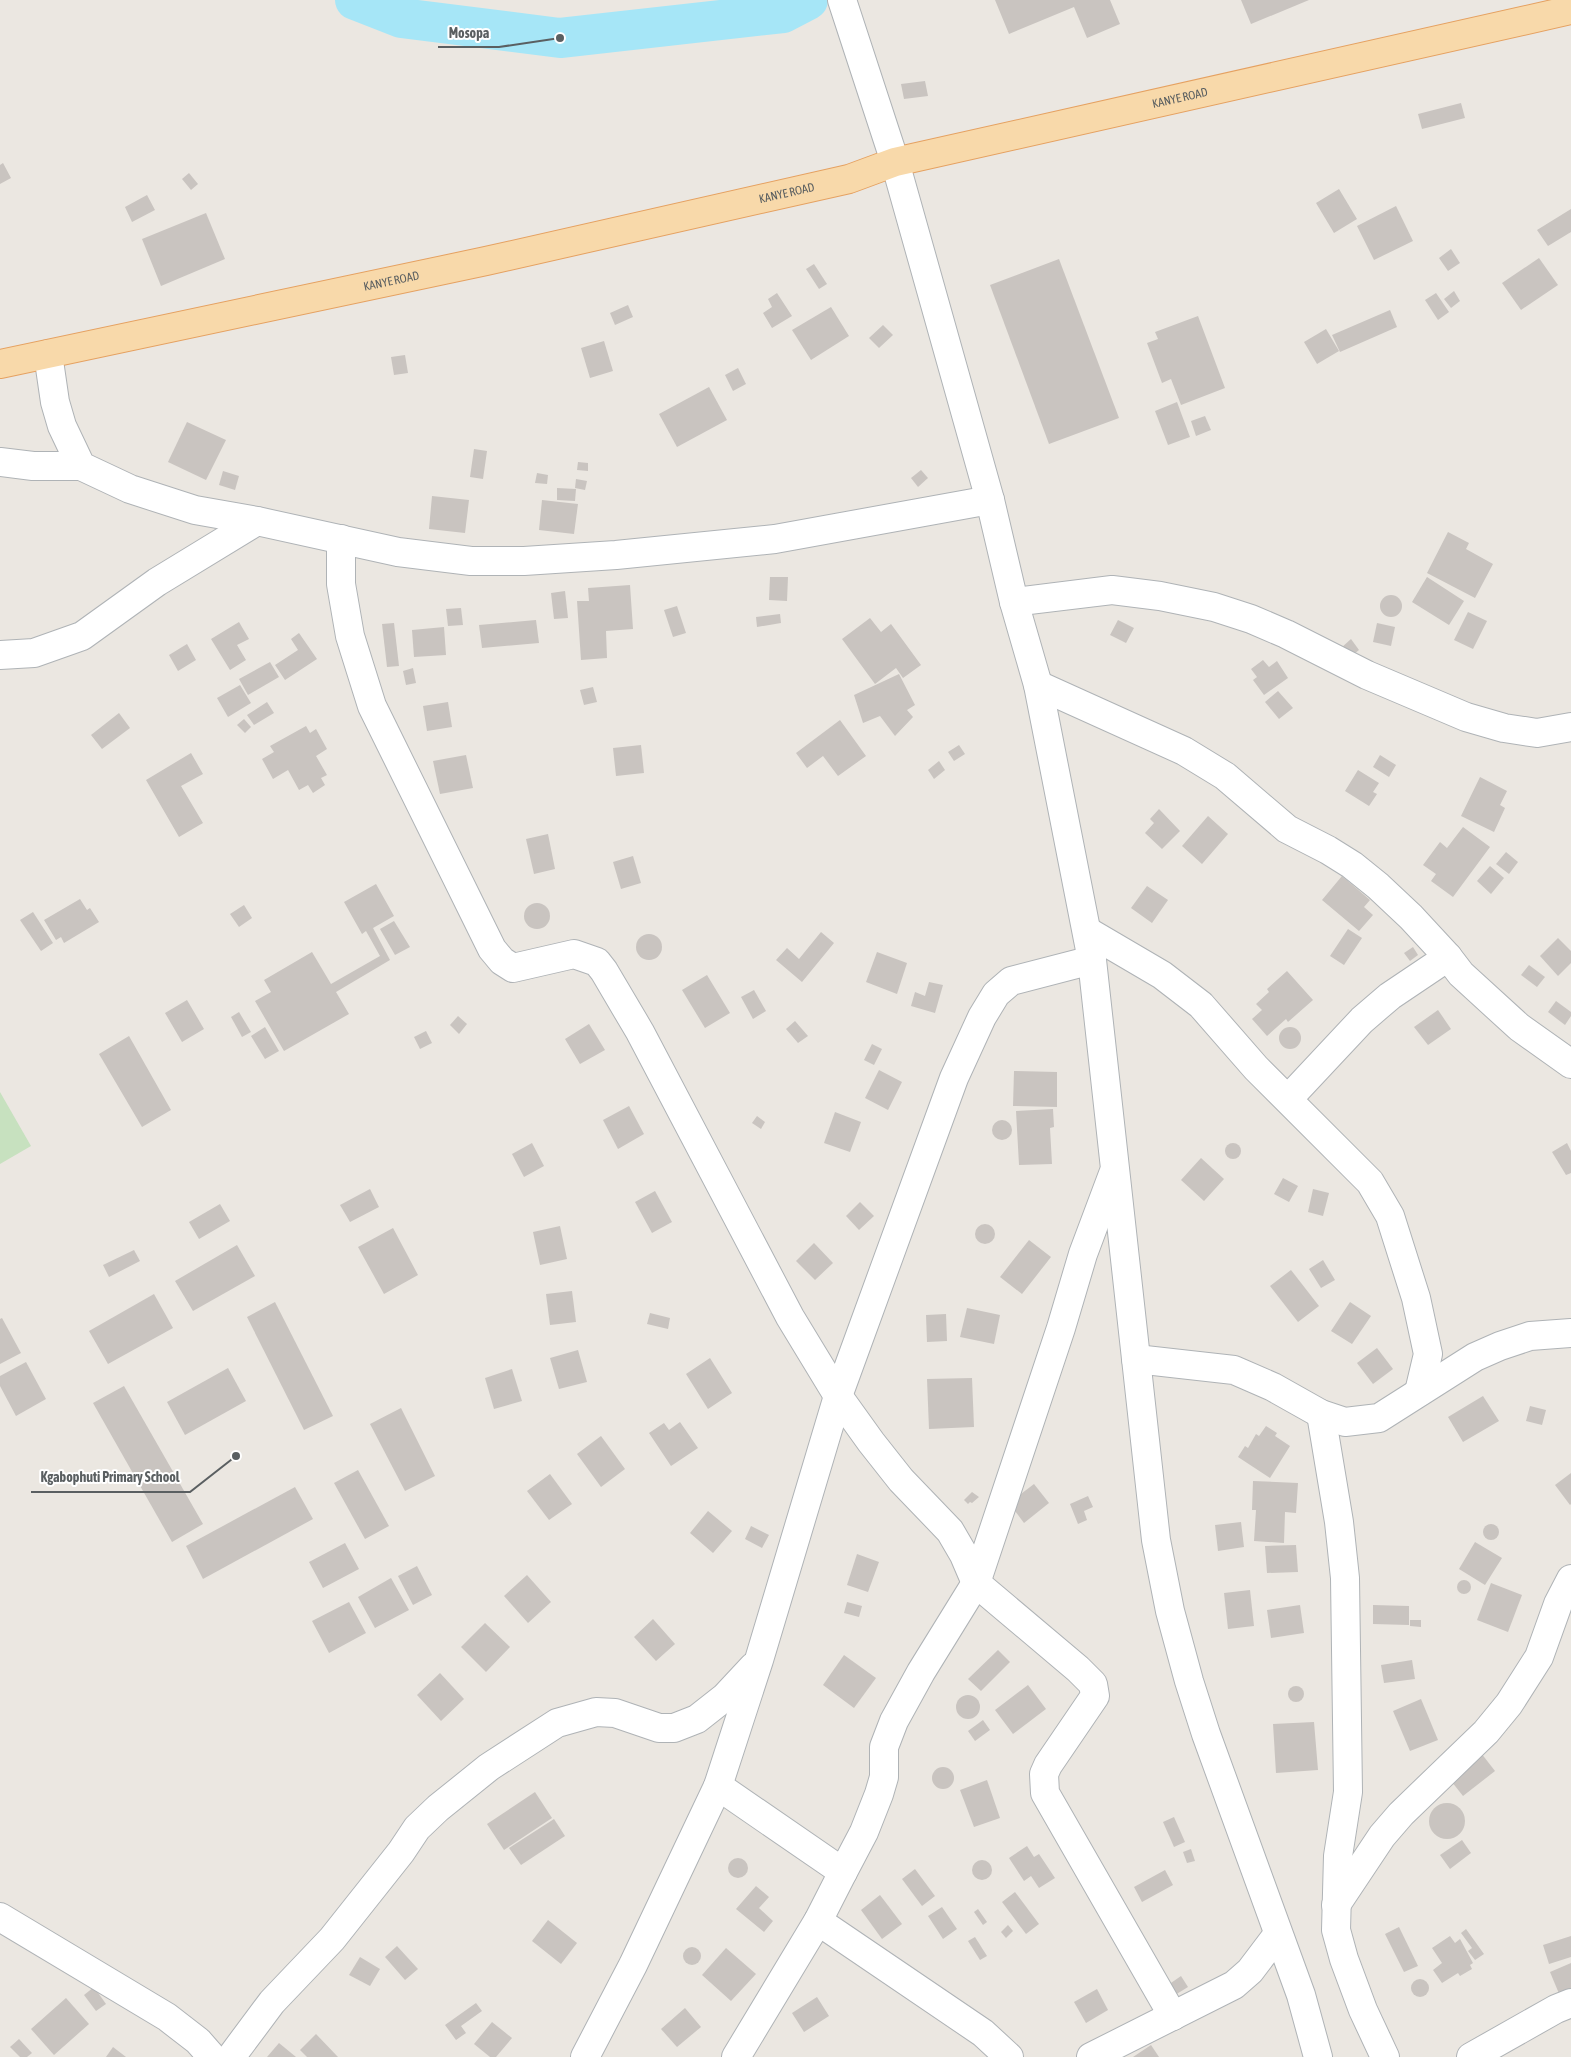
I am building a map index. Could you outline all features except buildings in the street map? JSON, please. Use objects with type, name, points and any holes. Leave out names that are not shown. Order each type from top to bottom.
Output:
[{"type":"main road","name":"KANYE ROAD","points":[[0,364],[486,261],[849,179],[895,162],[1571,10]]},
{"type":"street","points":[[842,0],[895,162],[990,500],[1014,602],[1038,686],[1092,960],[1156,1540],[1170,1611],[1206,1734],[1302,1995],[1318,2057]]},
{"type":"street","points":[[48,354],[55,402],[62,426],[81,466]]},
{"type":"street","points":[[0,462],[33,466],[81,466],[130,489],[195,510],[257,520],[398,552],[471,561],[524,561],[616,555],[775,539],[990,500]]},
{"type":"street","points":[[0,655],[34,653],[82,636],[157,582],[257,520]]},
{"type":"street","points":[[341,539],[341,584],[348,627],[372,706],[492,950],[502,961],[513,968],[574,954],[597,962],[640,1032],[790,1317],[838,1396],[901,1480],[950,1531],[964,1555],[976,1583],[1078,1668],[1093,1684],[1095,1696],[1048,1765],[1044,1774],[1045,1793],[1173,2016]]},
{"type":"street","points":[[1014,602],[1112,590],[1160,596],[1214,607],[1251,619],[1286,634],[1367,675],[1466,717],[1504,728],[1537,733],[1571,727]]},
{"type":"street","points":[[1038,686],[1184,751],[1225,776],[1287,829],[1352,865],[1412,917],[1461,974],[1519,1027],[1571,1064]]},
{"type":"street","points":[[1087,932],[1150,967],[1181,988],[1201,1005],[1256,1068],[1370,1182],[1390,1216],[1416,1298],[1428,1354],[1419,1392]]},
{"type":"street","points":[[1288,1099],[1362,1020],[1390,996],[1448,957]]},
{"type":"street","points":[[585,2057],[633,1965],[718,1786],[759,1660],[838,1396],[954,1078],[989,1005],[996,994],[1011,981],[1092,960]]},
{"type":"street","points":[[736,2057],[818,1921],[864,1832],[884,1777],[884,1747],[894,1721],[976,1583],[1062,1328],[1084,1254],[1115,1169]]},
{"type":"street","points":[[1136,1359],[1234,1370],[1273,1387],[1321,1414],[1345,1422],[1378,1418],[1475,1357],[1500,1346],[1530,1336],[1571,1333]]},
{"type":"street","points":[[1321,1414],[1339,1522],[1345,1578],[1348,1792],[1338,1856],[1336,1930],[1344,1959],[1363,2010],[1385,2056]]},
{"type":"street","points":[[1336,1905],[1382,1836],[1414,1801],[1486,1732],[1510,1704],[1539,1657],[1558,1604],[1571,1579]]},
{"type":"street","points":[[231,2057],[272,2002],[332,1939],[401,1852],[417,1828],[438,1808],[489,1767],[557,1723],[596,1712],[615,1713],[659,1728],[674,1728],[697,1719],[725,1697],[759,1660]]},
{"type":"street","points":[[718,1786],[843,1872]]},
{"type":"street","points":[[0,1917],[167,2017],[198,2041],[212,2057]]},
{"type":"street","points":[[818,1921],[983,2034],[1009,2057]]},
{"type":"street","points":[[1091,2057],[1222,1992],[1243,1978],[1278,1934]]},
{"type":"street","points":[[1470,2057],[1556,2009],[1571,2003]]},
{"type":"green space","points":[[0,1092],[31,1146],[0,1164]]},
{"type":"waterway","points":[[355,0],[401,18],[560,38],[783,13],[808,0]]},
{"type":"place","name":"Mosopa","points":[[560,38]]},
{"type":"place","name":"Kgabophuti Primary School","points":[[236,1456]]}]
